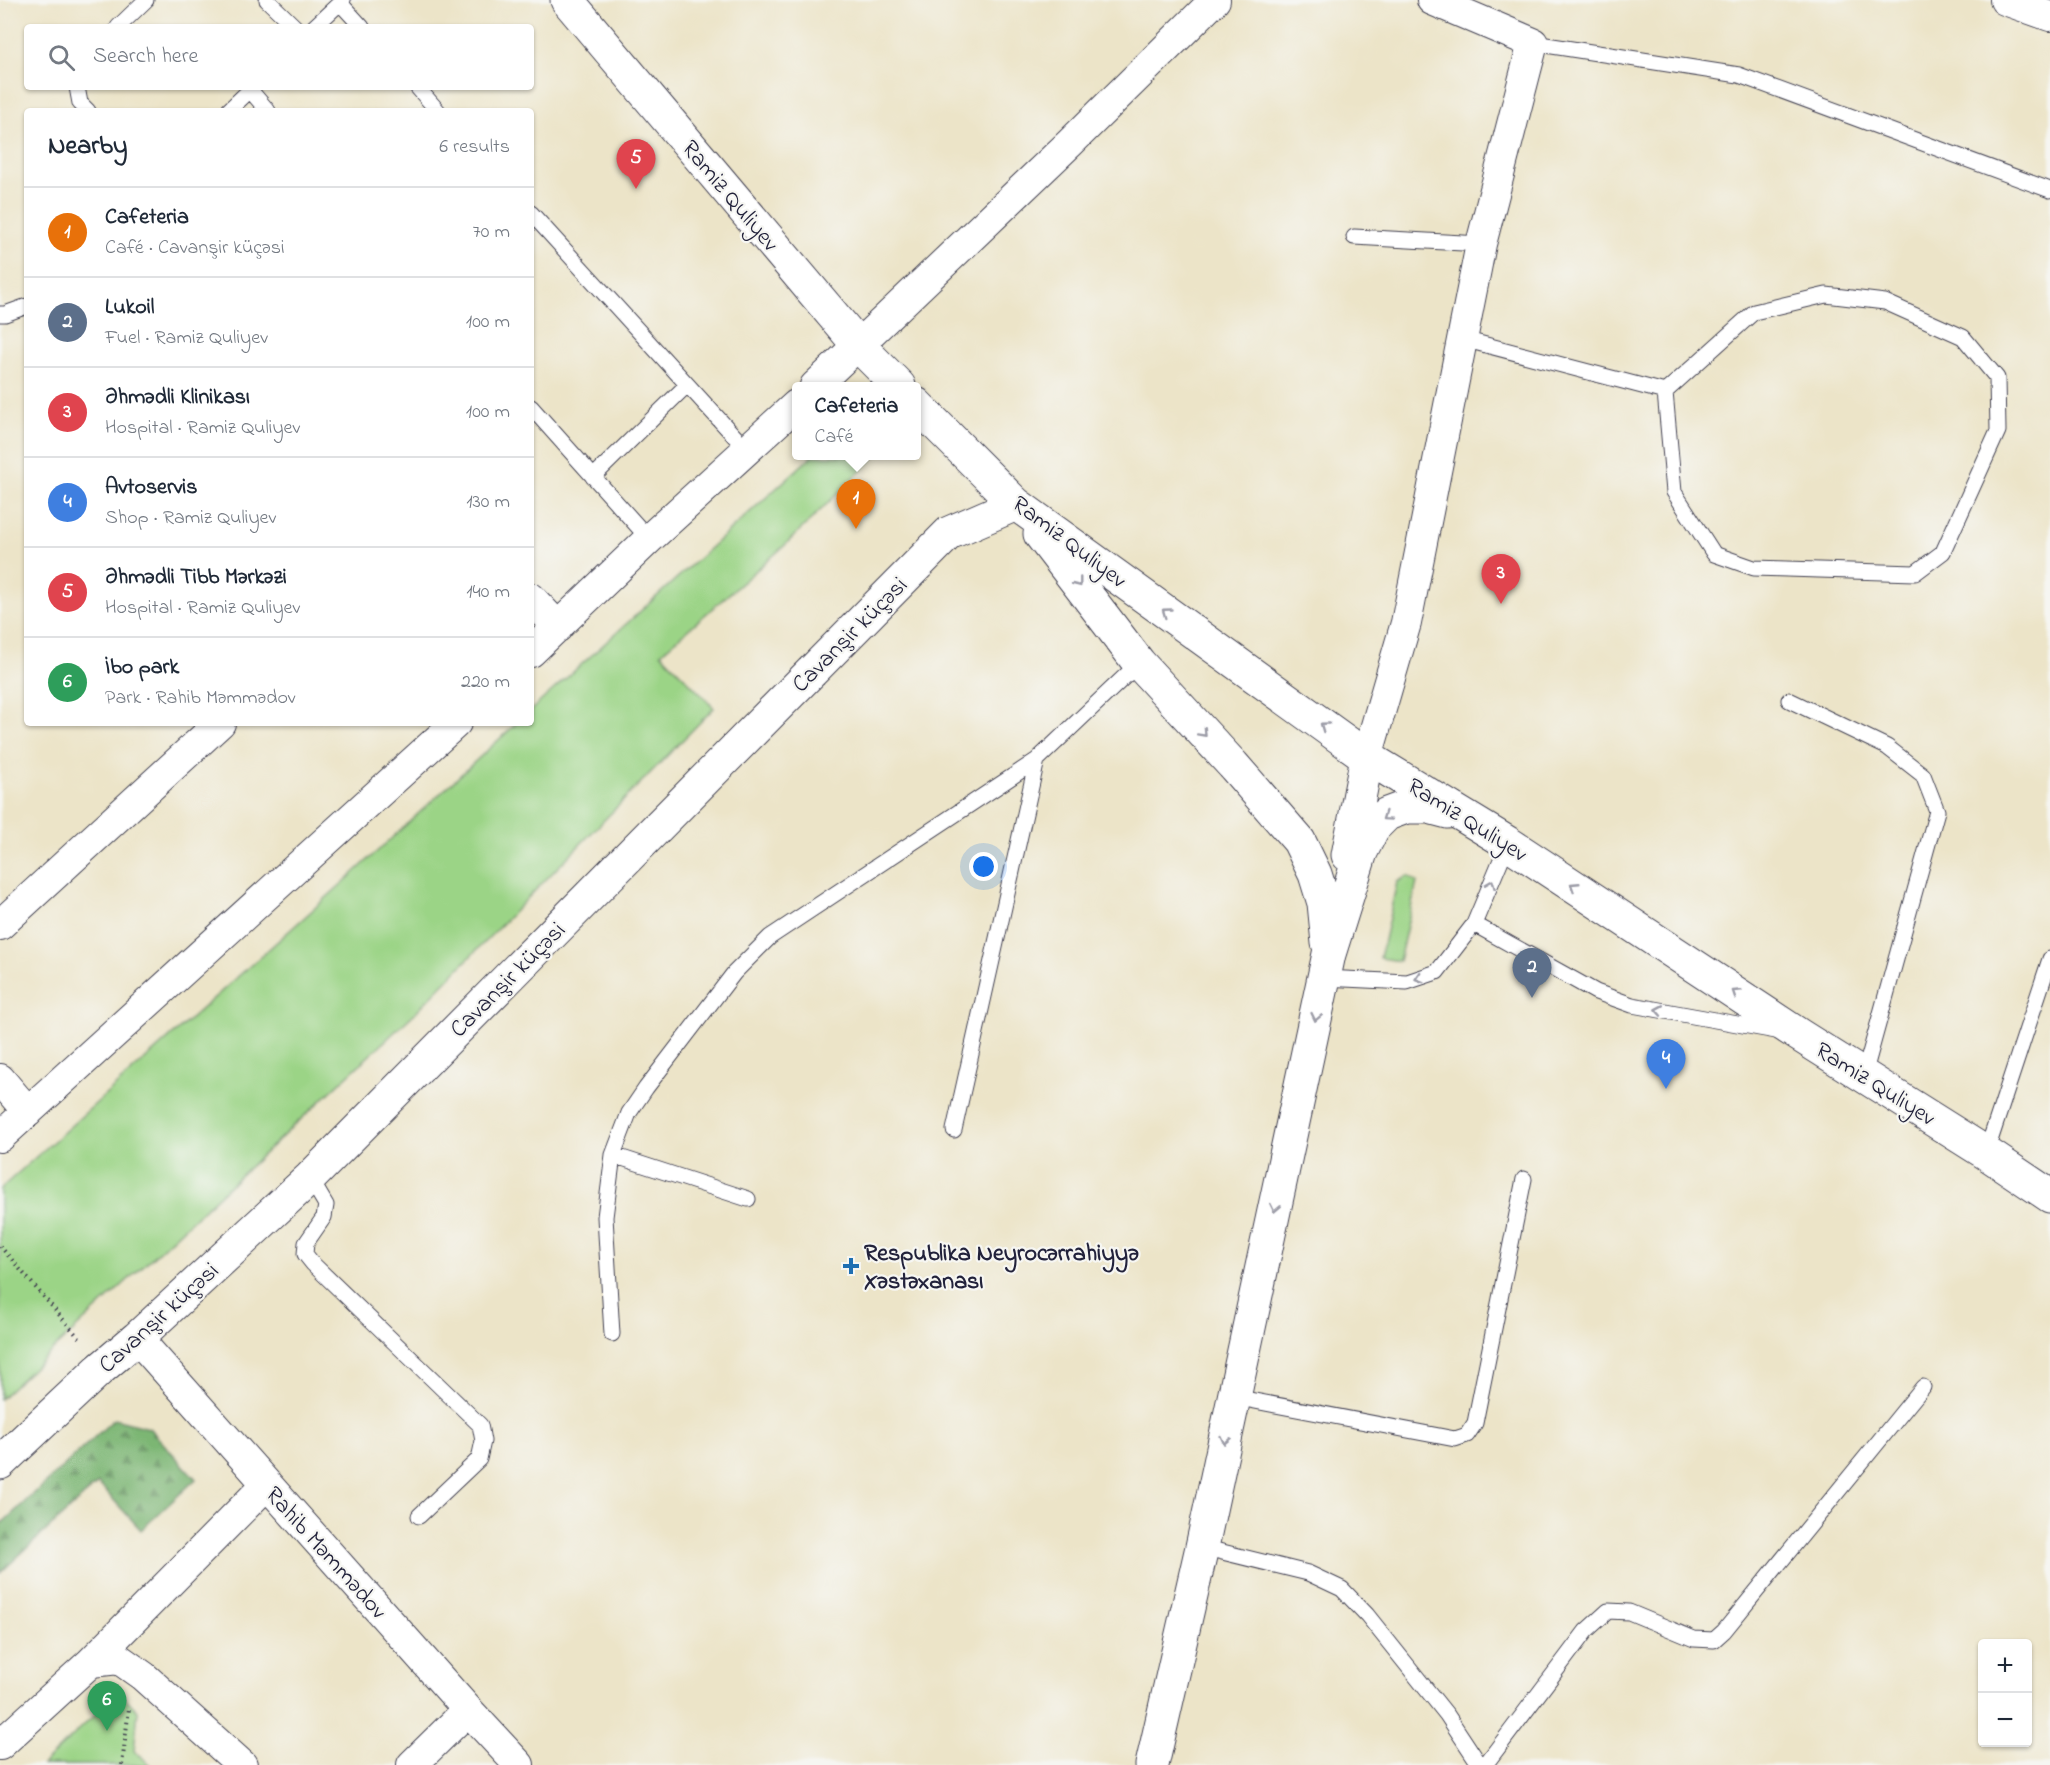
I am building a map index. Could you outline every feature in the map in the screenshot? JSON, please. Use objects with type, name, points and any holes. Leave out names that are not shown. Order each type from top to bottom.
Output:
[{"type":"main road","name":"Ramiz Quliyev","points":[[567,0],[859,346],[894,382]]},
{"type":"main road","name":"Ramiz Quliyev","points":[[921,409],[1017,504],[1366,757],[1508,843],[1799,1035],[2050,1196]]},
{"type":"main road","points":[[1017,504],[1139,663],[1299,841],[1315,874],[1324,903],[1327,966]]},
{"type":"main road","name":"Cavanşir küçəsi","points":[[0,1463],[310,1178],[949,533],[1017,504]]},
{"type":"main road","points":[[1152,1765],[1202,1547],[1327,966],[1366,757]]},
{"type":"main road","points":[[1327,966],[1362,852],[1373,828],[1387,813],[1406,807],[1429,807],[1462,815]]},
{"type":"street","points":[[820,382],[1070,143],[1215,0]]},
{"type":"street","points":[[1366,757],[1406,623],[1481,244],[1533,43],[1432,0]]},
{"type":"street","points":[[2005,0],[2050,16]]},
{"type":"street","points":[[534,649],[649,539],[792,409]]},
{"type":"street","points":[[534,601],[558,627]]},
{"type":"street","points":[[0,925],[217,726]]},
{"type":"street","points":[[0,1137],[453,726]]},
{"type":"street","points":[[0,1079],[28,1112]]},
{"type":"street","name":"Rahib Məmmədov","points":[[137,1338],[519,1765]]},
{"type":"street","points":[[0,1745],[91,1662],[267,1484]]},
{"type":"street","points":[[91,1662],[119,1659],[143,1676],[242,1765]]},
{"type":"street","points":[[412,1765],[468,1710]]},
{"type":"lane","points":[[121,24],[146,0]]},
{"type":"lane","points":[[267,0],[292,24]]},
{"type":"lane","points":[[317,24],[342,1],[360,24]]},
{"type":"lane","points":[[1533,43],[1740,75],[2050,190]]},
{"type":"lane","points":[[78,90],[80,103],[85,108]]},
{"type":"lane","points":[[231,108],[251,90]]},
{"type":"lane","points":[[253,90],[266,108]]},
{"type":"lane","points":[[420,90],[435,108]]},
{"type":"lane","points":[[534,216],[747,450]]},
{"type":"lane","points":[[1354,237],[1481,244]]},
{"type":"lane","points":[[1826,296],[1886,302],[1963,337],[1996,378],[1998,431],[1943,552],[1915,573],[1754,568],[1714,554],[1674,492],[1665,392],[1754,312],[1826,296]]},
{"type":"lane","points":[[0,314],[24,307]]},
{"type":"lane","points":[[1463,339],[1665,392]]},
{"type":"lane","points":[[592,477],[687,385]]},
{"type":"lane","points":[[534,410],[649,539]]},
{"type":"lane","points":[[612,1334],[605,1217],[613,1155],[629,1113],[734,973],[770,937],[1037,760],[1139,663]]},
{"type":"lane","points":[[1789,700],[1887,747],[1923,774],[1937,811],[1864,1075]]},
{"type":"lane","points":[[954,1130],[1037,760]]},
{"type":"lane","points":[[1327,966],[1407,982],[1437,972],[1474,924],[1508,843]]},
{"type":"lane","points":[[1474,924],[1596,992],[1632,1005],[1799,1035]]},
{"type":"lane","points":[[1986,1153],[2050,959]]},
{"type":"lane","points":[[613,1155],[748,1199]]},
{"type":"lane","points":[[310,1178],[326,1205],[324,1217],[306,1243],[305,1254],[480,1425],[483,1441],[479,1459],[419,1516]]},
{"type":"lane","points":[[1234,1397],[1455,1439],[1467,1435],[1475,1423],[1524,1179]]},
{"type":"lane","points":[[1202,1547],[1308,1573],[1342,1589],[1367,1614],[1447,1715],[1483,1765],[1586,1631],[1608,1611],[1629,1612],[1694,1639],[1714,1640],[1923,1387]]},
{"type":"path","points":[[0,1246],[80,1339]]},
{"type":"path","points":[[122,1765],[130,1702]]},
{"type":"green space","points":[[808,460],[872,460],[783,547],[661,653],[714,708],[414,1014],[0,1399],[0,1189],[345,881],[514,726],[534,726],[534,707]]},
{"type":"green space","points":[[1408,876],[1417,882],[1399,961],[1380,958],[1397,882]]},
{"type":"green space","points":[[114,1419],[149,1428],[196,1479],[141,1530],[98,1483],[0,1573],[0,1525]]},
{"type":"green space","points":[[119,1692],[138,1711],[134,1751],[151,1765],[42,1765]]},
{"type":"place","name":"Əhmədli Tibb Mərkəzi","points":[[636,189]]},
{"type":"place","name":"Cafeteria","points":[[856,529]]},
{"type":"place","name":"Əhmədli Klinikası","points":[[1501,604]]},
{"type":"place","name":"Lukoil","points":[[1532,998]]},
{"type":"place","name":"Avtoservis","points":[[1666,1089]]},
{"type":"place","name":"Respublika Neyrocərrahiyyə Xəstəxanası","points":[[851,1266]]},
{"type":"place","name":"İbo park","points":[[107,1731]]}]
